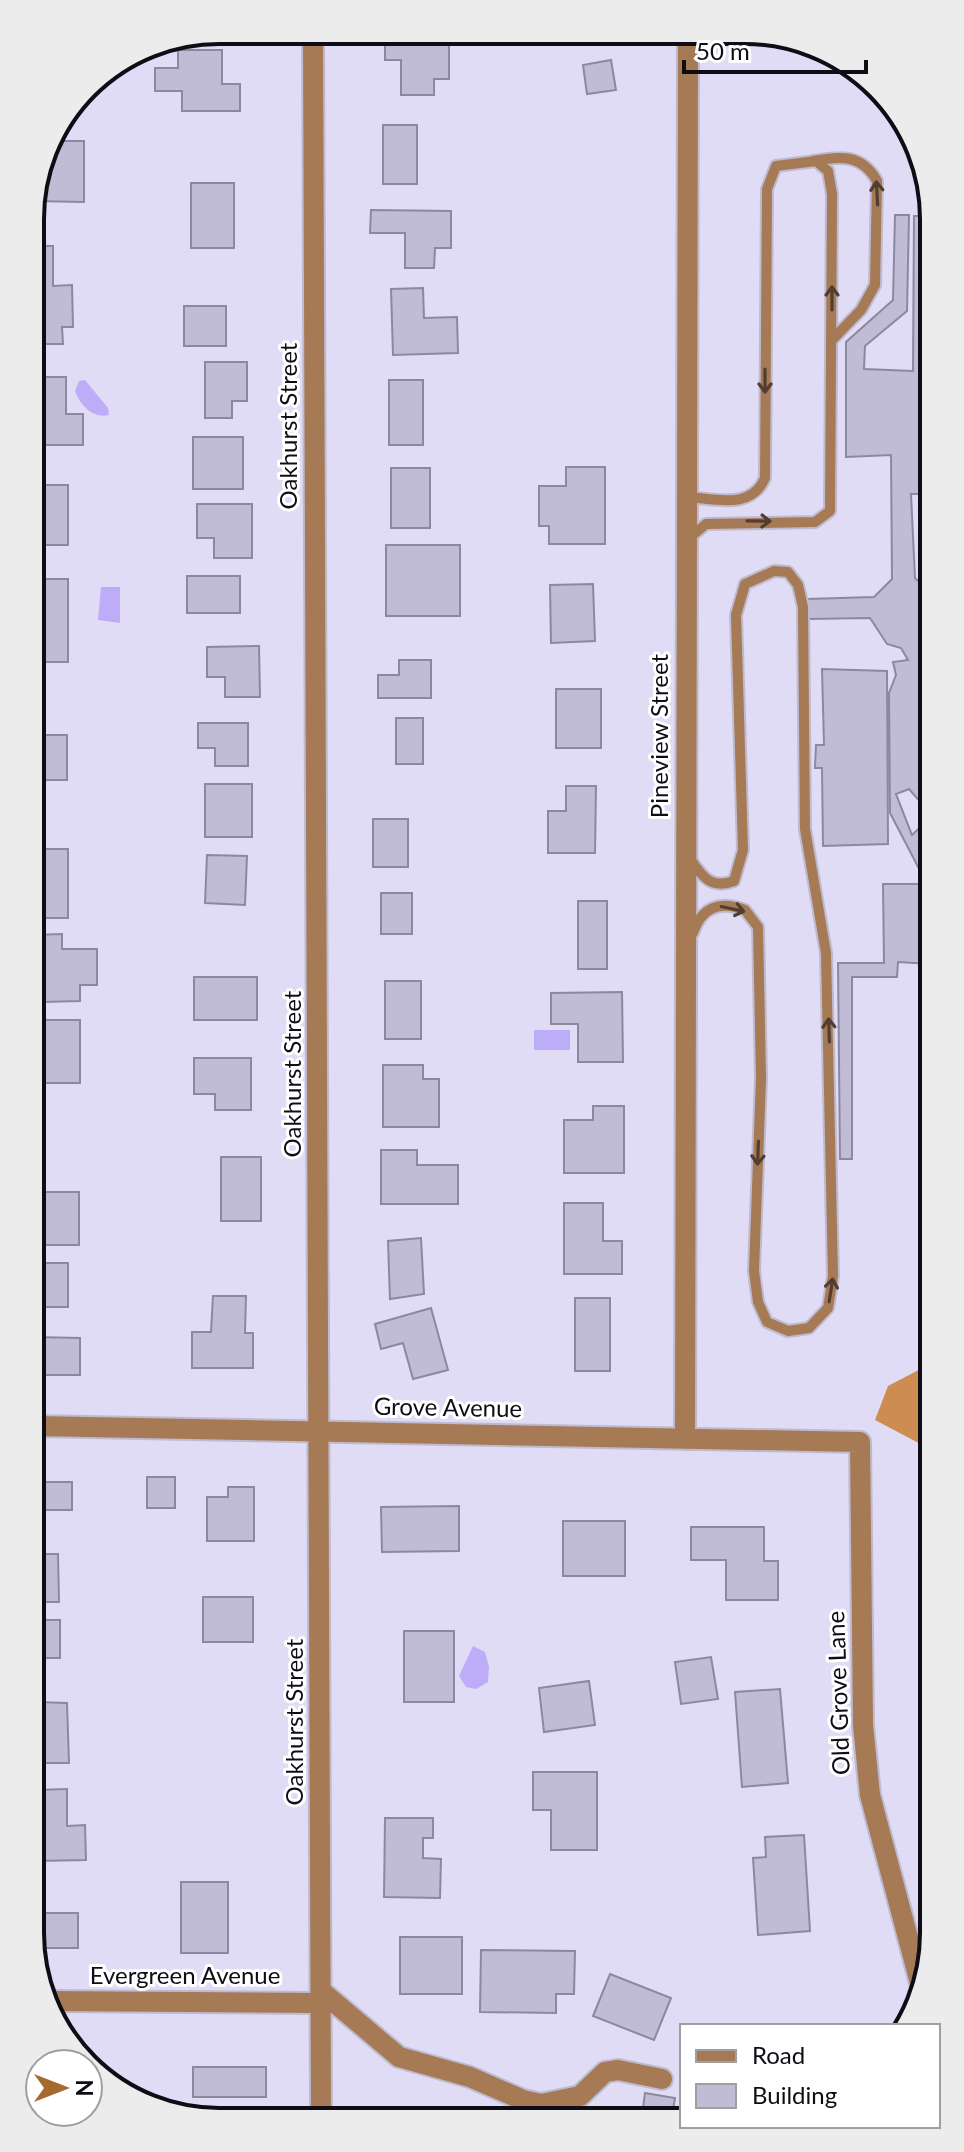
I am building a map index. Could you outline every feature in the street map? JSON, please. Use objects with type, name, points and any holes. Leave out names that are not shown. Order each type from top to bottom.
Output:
[{"type":"street","name":"Oakhurst Street","points":[[313,44],[321,1432],[321,2108]]},
{"type":"street","name":"Pineview Street","points":[[685,1439],[688,44]]},
{"type":"street","name":"Grove Avenue","points":[[44,1426],[860,1442]]},
{"type":"street","name":"Old Grove Lane","points":[[860,1442],[863,1725],[870,1795],[916,1969]]},
{"type":"street","name":"Evergreen Avenue","points":[[57,2001],[321,1997]]},
{"type":"street","points":[[321,1997],[399,2057],[470,2077],[523,2100],[541,2104],[580,2096],[605,2072],[618,2070],[662,2079]]},
{"type":"lane","points":[[687,497],[747,500],[759,493],[765,478],[767,189],[776,166],[844,156],[869,166],[877,181],[875,285],[861,310],[832,340]]},
{"type":"lane","points":[[687,540],[706,524],[815,522],[830,511],[832,194],[828,171],[813,161]]},
{"type":"lane","points":[[686,853],[705,880],[714,884],[734,881],[743,850],[736,615],[745,584],[774,571],[788,572],[798,585],[803,607],[805,829],[826,953],[830,1081],[833,1276],[828,1308],[809,1328],[788,1331],[767,1322],[758,1302],[754,1271],[761,1078],[758,927],[745,910],[735,906],[709,908],[698,916],[686,954]]},
{"type":"shaded area","points":[[85,380],[108,408],[109,415],[93,413],[80,401],[75,391],[79,381]]},
{"type":"shaded area","points":[[101,587],[120,587],[120,623],[98,620]]},
{"type":"shaded area","points":[[534,1030],[570,1030],[570,1050],[534,1050]]},
{"type":"shaded area","points":[[920,1369],[920,1444],[875,1420],[888,1386]]},
{"type":"shaded area","points":[[473,1646],[485,1652],[489,1667],[488,1682],[476,1689],[466,1687],[459,1676]]},
{"type":"building","points":[[385,44],[449,44],[449,79],[434,79],[434,95],[401,95],[401,60],[385,60]]},
{"type":"building","points":[[178,50],[222,50],[222,84],[240,84],[240,111],[182,111],[182,91],[155,91],[155,68],[178,68]]},
{"type":"building","points":[[611,60],[616,90],[587,94],[583,65]]},
{"type":"building","points":[[383,125],[417,125],[417,184],[383,184]]},
{"type":"building","points":[[62,141],[84,141],[84,202],[45,201],[53,163]]},
{"type":"building","points":[[191,183],[234,183],[234,248],[191,248]]},
{"type":"building","points":[[371,210],[451,211],[451,248],[435,248],[434,268],[405,268],[405,233],[370,233]]},
{"type":"building","points":[[895,215],[909,215],[907,311],[865,346],[864,369],[913,371],[914,216],[920,216],[920,494],[911,494],[915,578],[920,583],[920,802],[909,789],[896,794],[912,835],[920,827],[920,871],[890,813],[889,693],[896,675],[893,662],[908,660],[901,648],[887,644],[870,618],[808,619],[807,599],[874,597],[892,579],[891,455],[846,457],[846,342],[893,300]]},
{"type":"building","points":[[44,246],[53,246],[53,286],[72,285],[73,327],[62,327],[63,344],[44,344]]},
{"type":"building","points":[[423,288],[424,318],[457,317],[458,353],[393,355],[391,289]]},
{"type":"building","points":[[184,306],[226,306],[226,346],[184,346]]},
{"type":"building","points":[[205,362],[247,362],[247,401],[232,401],[232,418],[205,418]]},
{"type":"building","points":[[44,377],[66,377],[66,414],[83,414],[83,445],[44,445]]},
{"type":"building","points":[[389,380],[423,380],[423,445],[389,445]]},
{"type":"building","points":[[193,437],[243,437],[243,489],[193,489]]},
{"type":"building","points":[[566,467],[605,467],[605,544],[549,544],[549,526],[539,526],[539,486],[566,486]]},
{"type":"building","points":[[391,468],[430,468],[430,528],[391,528]]},
{"type":"building","points":[[44,485],[68,485],[68,545],[44,545]]},
{"type":"building","points":[[197,504],[252,504],[252,558],[214,558],[214,538],[197,538]]},
{"type":"building","points":[[386,545],[460,545],[460,616],[386,616]]},
{"type":"building","points":[[187,576],[240,576],[240,613],[187,613]]},
{"type":"building","points":[[44,579],[68,579],[68,662],[44,662]]},
{"type":"building","points":[[593,584],[595,641],[551,643],[550,585]]},
{"type":"building","points":[[259,646],[260,697],[225,697],[225,677],[207,677],[207,647]]},
{"type":"building","points":[[399,660],[431,660],[431,698],[378,698],[378,675],[399,675]]},
{"type":"building","points":[[822,669],[887,671],[888,844],[823,846],[822,768],[815,768],[816,745],[824,745]]},
{"type":"building","points":[[556,689],[601,689],[601,748],[556,748]]},
{"type":"building","points":[[396,718],[423,718],[423,764],[396,764]]},
{"type":"building","points":[[198,723],[248,723],[248,766],[215,766],[215,748],[198,748]]},
{"type":"building","points":[[44,735],[67,735],[67,780],[44,780]]},
{"type":"building","points":[[205,784],[252,784],[252,837],[205,837]]},
{"type":"building","points":[[566,786],[596,786],[595,853],[548,853],[548,811],[566,811]]},
{"type":"building","points":[[373,819],[408,819],[408,867],[373,867]]},
{"type":"building","points":[[44,849],[68,849],[68,918],[44,918]]},
{"type":"building","points":[[207,855],[247,856],[245,905],[205,903]]},
{"type":"building","points":[[883,884],[920,884],[920,963],[898,962],[897,977],[852,977],[852,1159],[840,1159],[838,963],[884,963]]},
{"type":"building","points":[[381,893],[412,893],[412,934],[381,934]]},
{"type":"building","points":[[578,901],[607,901],[607,969],[578,969]]},
{"type":"building","points":[[62,934],[62,949],[97,949],[97,985],[80,985],[80,1001],[44,1002],[44,935]]},
{"type":"building","points":[[194,977],[257,977],[257,1020],[194,1020]]},
{"type":"building","points":[[385,981],[421,981],[421,1039],[385,1039]]},
{"type":"building","points":[[622,992],[623,1062],[578,1062],[578,1024],[551,1024],[551,993]]},
{"type":"building","points":[[44,1020],[80,1020],[80,1083],[44,1083]]},
{"type":"building","points":[[194,1058],[251,1058],[251,1110],[215,1110],[215,1094],[194,1094]]},
{"type":"building","points":[[383,1065],[423,1065],[423,1079],[439,1079],[439,1127],[383,1127]]},
{"type":"building","points":[[593,1106],[624,1106],[624,1173],[564,1173],[564,1120],[593,1120]]},
{"type":"building","points":[[381,1150],[417,1150],[417,1165],[458,1165],[458,1204],[381,1204]]},
{"type":"building","points":[[221,1157],[261,1157],[261,1221],[221,1221]]},
{"type":"building","points":[[44,1192],[79,1192],[79,1245],[44,1245]]},
{"type":"building","points":[[564,1203],[603,1203],[603,1241],[622,1241],[622,1274],[564,1274]]},
{"type":"building","points":[[421,1238],[424,1294],[390,1299],[388,1241]]},
{"type":"building","points":[[44,1263],[68,1263],[68,1307],[44,1307]]},
{"type":"building","points":[[213,1296],[246,1296],[245,1333],[253,1333],[253,1368],[192,1368],[192,1332],[211,1332]]},
{"type":"building","points":[[575,1298],[610,1298],[610,1371],[575,1371]]},
{"type":"building","points":[[431,1308],[448,1370],[413,1379],[403,1343],[381,1349],[375,1324]]},
{"type":"building","points":[[44,1337],[80,1338],[80,1375],[44,1375]]},
{"type":"building","points":[[147,1477],[175,1477],[175,1508],[147,1508]]},
{"type":"building","points":[[44,1482],[72,1482],[72,1510],[44,1510]]},
{"type":"building","points":[[228,1487],[254,1487],[254,1541],[207,1541],[207,1497],[228,1497]]},
{"type":"building","points":[[459,1506],[459,1551],[382,1552],[381,1507]]},
{"type":"building","points":[[563,1521],[625,1521],[625,1576],[563,1576]]},
{"type":"building","points":[[691,1527],[764,1527],[764,1561],[778,1561],[778,1600],[726,1600],[726,1560],[691,1560]]},
{"type":"building","points":[[44,1554],[58,1554],[59,1602],[44,1602]]},
{"type":"building","points":[[203,1597],[253,1597],[253,1642],[203,1642]]},
{"type":"building","points":[[44,1620],[60,1620],[60,1658],[44,1658]]},
{"type":"building","points":[[404,1631],[454,1631],[454,1702],[404,1702]]},
{"type":"building","points":[[711,1657],[718,1699],[681,1704],[675,1662]]},
{"type":"building","points":[[589,1681],[595,1725],[544,1732],[539,1688]]},
{"type":"building","points":[[780,1689],[788,1783],[742,1787],[735,1692]]},
{"type":"building","points":[[44,1702],[67,1703],[69,1763],[44,1763]]},
{"type":"building","points":[[533,1772],[597,1772],[597,1850],[551,1850],[551,1810],[533,1810]]},
{"type":"building","points":[[67,1789],[67,1826],[85,1825],[86,1860],[44,1861],[44,1790]]},
{"type":"building","points":[[385,1818],[433,1818],[433,1838],[423,1838],[423,1858],[441,1859],[440,1898],[384,1897]]},
{"type":"building","points":[[804,1835],[810,1931],[758,1935],[753,1858],[766,1857],[765,1837]]},
{"type":"building","points":[[181,1882],[228,1882],[228,1953],[181,1953]]},
{"type":"building","points":[[44,1913],[78,1913],[78,1948],[45,1948]]},
{"type":"building","points":[[400,1937],[462,1937],[462,1994],[400,1994]]},
{"type":"building","points":[[481,1950],[575,1951],[574,1994],[556,1994],[556,2013],[480,2012]]},
{"type":"building","points":[[610,1974],[671,1998],[654,2040],[593,2016]]},
{"type":"building","points":[[193,2067],[266,2067],[266,2097],[193,2097]]},
{"type":"building","points":[[645,2093],[675,2098],[673,2108],[643,2108]]}]
